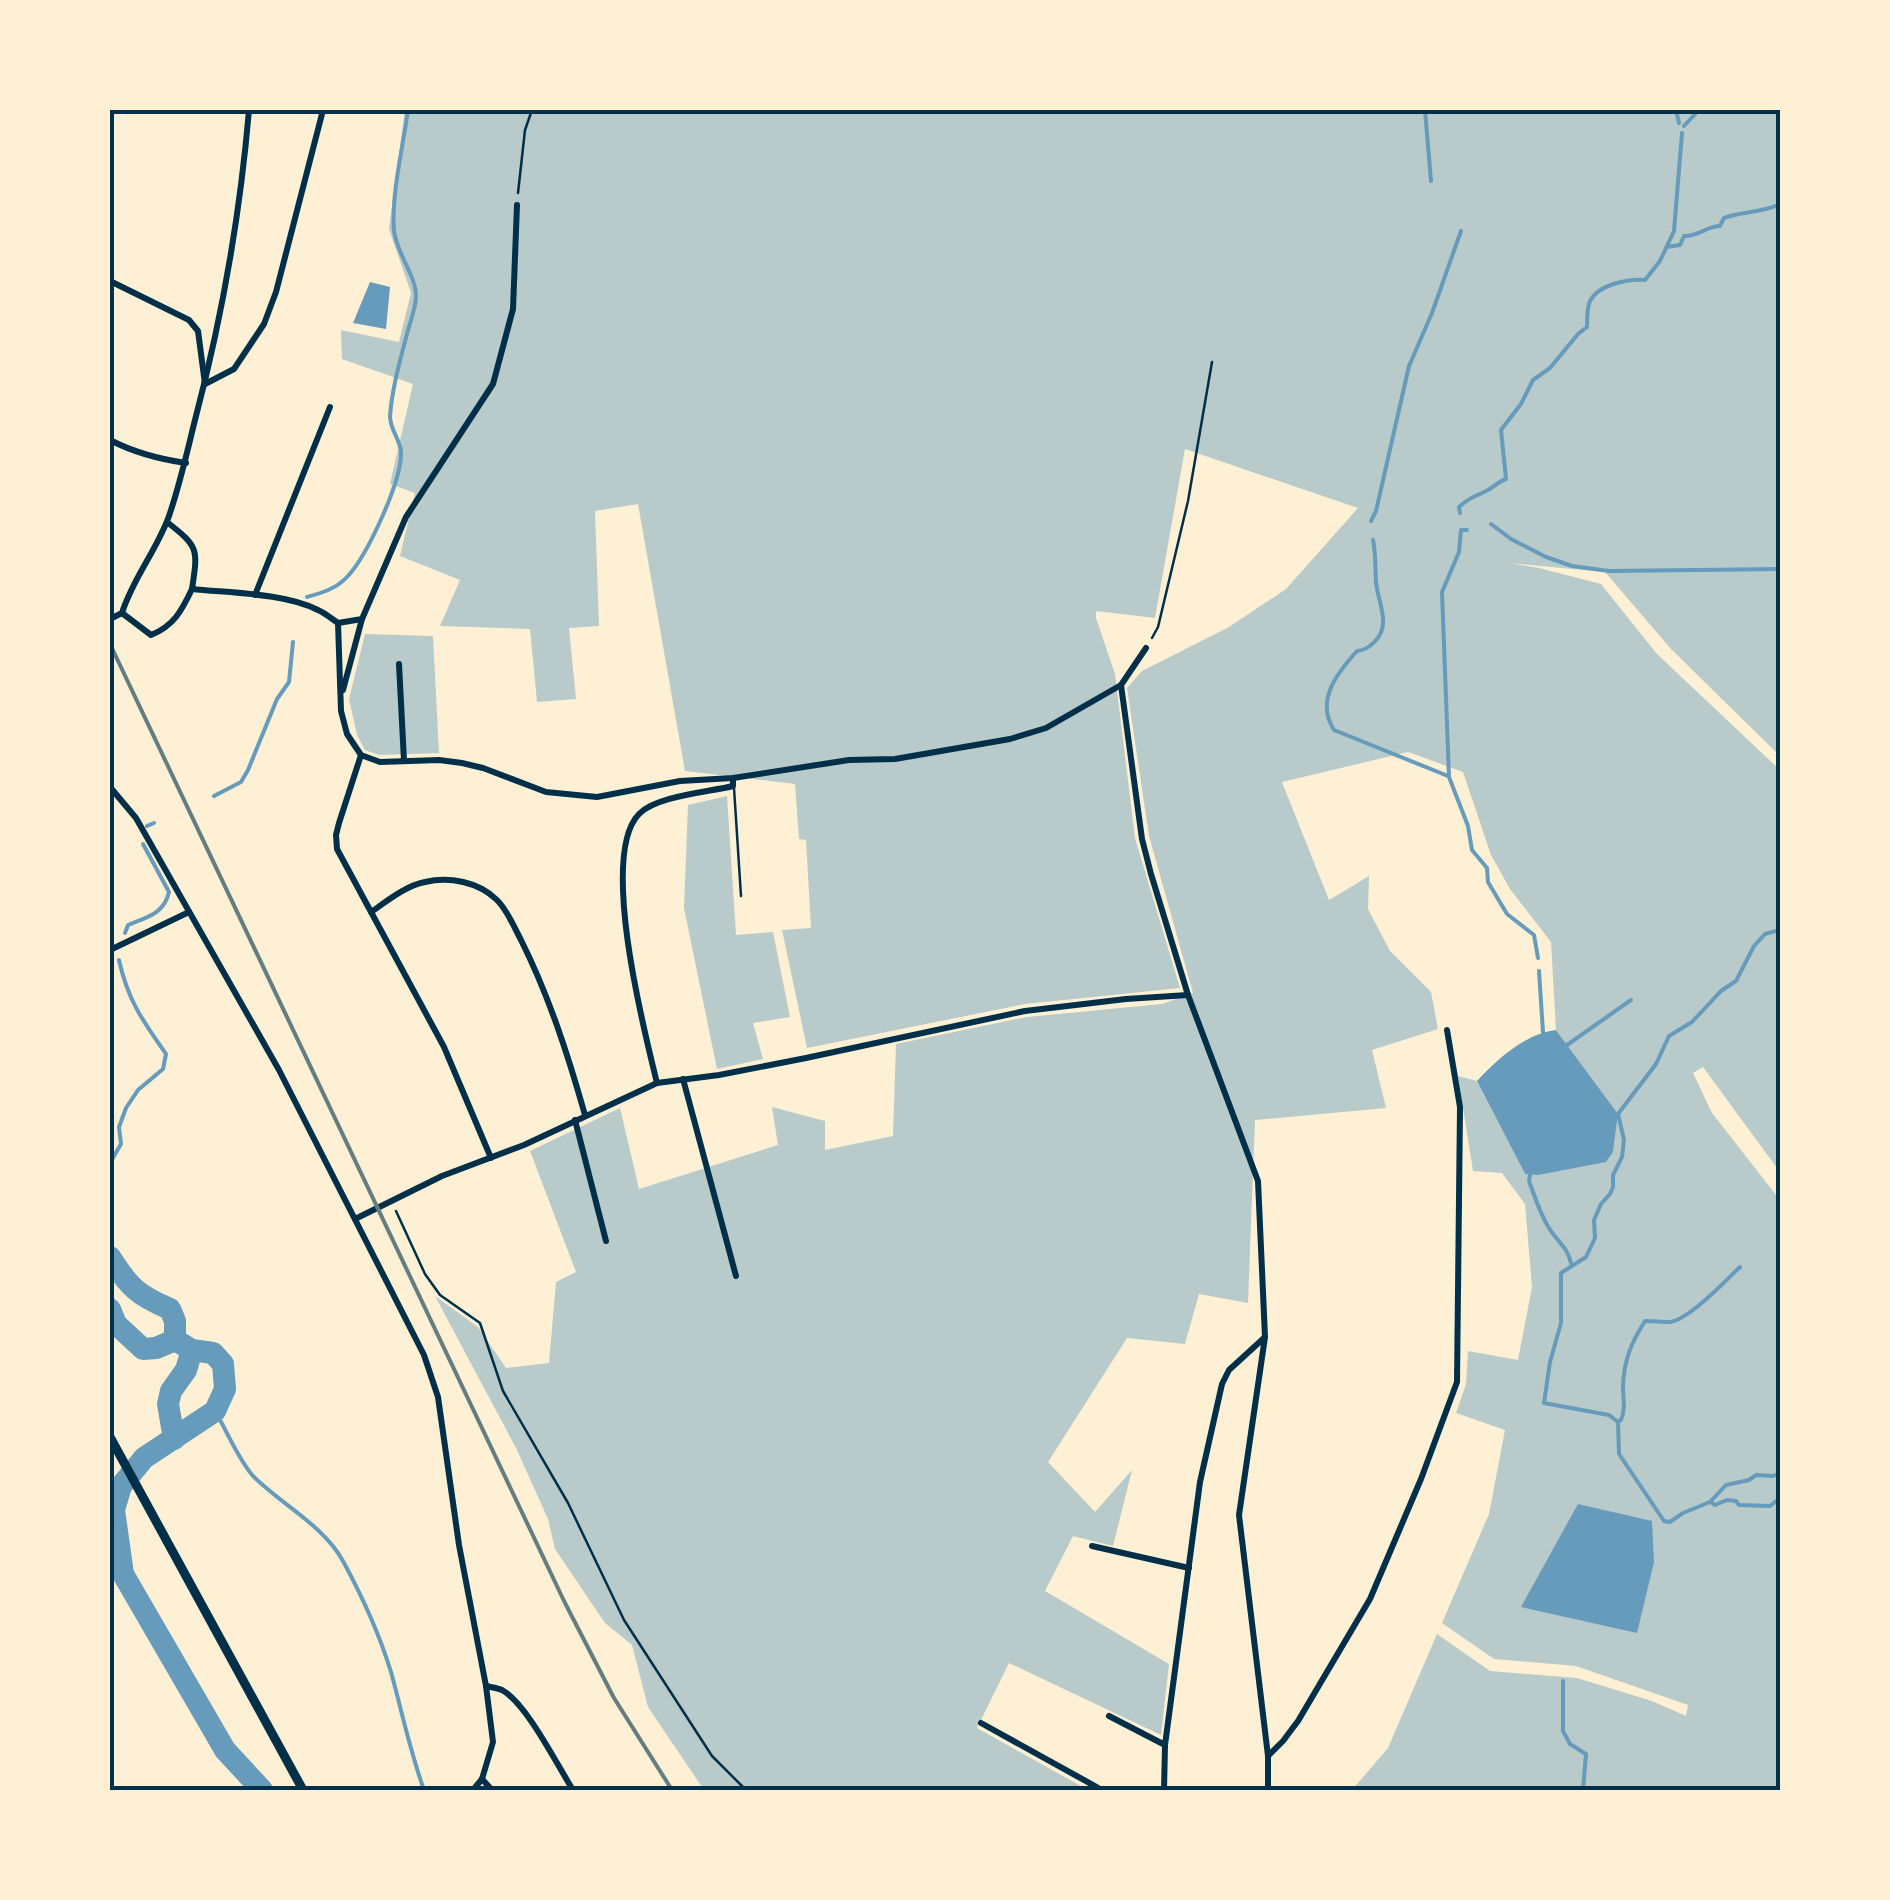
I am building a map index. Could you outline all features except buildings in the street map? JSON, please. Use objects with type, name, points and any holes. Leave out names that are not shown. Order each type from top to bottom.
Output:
[{"type":"main road","points":[[110,1437],[303,1790]]},
{"type":"street","points":[[110,619],[122,613],[129,591],[167,522],[186,463],[234,243],[251,110]]},
{"type":"street","points":[[206,384],[234,369],[264,324],[276,292],[323,110]]},
{"type":"street","points":[[340,698],[362,619],[406,516],[493,384],[513,309],[517,205]]},
{"type":"street","points":[[110,281],[189,320],[198,331],[206,384]]},
{"type":"street","points":[[255,595],[330,407]]},
{"type":"street","points":[[110,440],[132,452],[186,463]]},
{"type":"street","points":[[122,613],[151,635],[180,614],[192,589],[197,557],[194,548],[167,522]]},
{"type":"street","points":[[192,589],[301,603],[338,623],[362,619]]},
{"type":"street","points":[[338,623],[341,710],[348,734],[361,754],[380,762],[462,763],[546,792],[597,797],[680,781],[733,782]]},
{"type":"street","points":[[658,1083],[638,1008],[624,920],[628,828],[641,810],[733,782],[849,760],[895,759],[1010,739],[1046,728],[1121,685],[1146,648]]},
{"type":"street","points":[[399,664],[404,761]]},
{"type":"street","points":[[1121,685],[1142,839],[1188,995],[1258,1181],[1264,1336],[1239,1515],[1268,1756],[1268,1790]]},
{"type":"street","points":[[361,754],[339,823],[336,841],[340,857],[444,1047],[491,1158]]},
{"type":"street","points":[[110,787],[136,818],[280,1070],[424,1355],[438,1398],[493,1742],[482,1779],[474,1790]]},
{"type":"street","points":[[370,912],[420,882],[437,880],[463,882],[498,901],[540,979],[585,1116]]},
{"type":"street","points":[[110,950],[189,912]]},
{"type":"street","points":[[355,1219],[442,1176],[524,1145],[658,1083],[806,1058],[1025,1011],[1126,998],[1188,995]]},
{"type":"street","points":[[1268,1756],[1298,1720],[1370,1598],[1421,1480],[1456,1382],[1460,1107],[1447,1030]]},
{"type":"street","points":[[683,1080],[736,1276]]},
{"type":"street","points":[[575,1120],[606,1241]]},
{"type":"street","points":[[1164,1790],[1165,1745],[1200,1482],[1228,1370],[1264,1336]]},
{"type":"street","points":[[1092,1546],[1189,1568]]},
{"type":"street","points":[[486,1686],[500,1689],[513,1699],[574,1790]]},
{"type":"street","points":[[1109,1716],[1165,1745]]},
{"type":"street","points":[[981,1723],[1102,1790]]},
{"type":"street","points":[[482,1779],[492,1790]]},
{"type":"lane","points":[[733,782],[741,896]]},
{"type":"path","points":[[517,205],[525,130],[532,110]]},
{"type":"path","points":[[1146,648],[1158,627],[1188,502],[1212,362]]},
{"type":"path","points":[[391,1201],[425,1274],[440,1294],[480,1323],[503,1392],[568,1503],[624,1620],[712,1756],[750,1790]]},
{"type":"shaded area","points":[[405,110],[1780,110],[1780,756],[1671,649],[1605,572],[1509,563],[1601,584],[1657,654],[1780,770],[1780,1172],[1703,1067],[1693,1073],[1712,1113],[1780,1200],[1780,1790],[1352,1790],[1388,1748],[1437,1634],[1490,1671],[1577,1678],[1686,1716],[1688,1705],[1576,1666],[1494,1659],[1442,1623],[1489,1514],[1505,1430],[1456,1413],[1466,1384],[1468,1351],[1518,1360],[1532,1287],[1525,1204],[1502,1173],[1473,1171],[1458,1076],[1477,1081],[1525,1174],[1613,1152],[1618,1114],[1556,1030],[1551,942],[1510,889],[1491,855],[1463,772],[1408,752],[1282,782],[1329,900],[1369,876],[1368,909],[1390,951],[1431,992],[1438,1029],[1372,1050],[1386,1108],[1255,1120],[1248,1303],[1199,1294],[1185,1344],[1127,1338],[1048,1462],[1095,1512],[1132,1470],[1113,1546],[1073,1536],[1045,1591],[1169,1664],[1161,1735],[1009,1663],[977,1728],[1088,1790],[704,1790],[648,1707],[632,1645],[605,1623],[555,1549],[548,1519],[517,1450],[435,1296],[478,1327],[506,1368],[549,1363],[556,1282],[576,1272],[530,1151],[620,1108],[639,1189],[778,1145],[772,1107],[825,1121],[825,1150],[893,1136],[896,1044],[1027,1017],[1162,1004],[1193,993],[1149,836],[1127,688],[1142,671],[1229,627],[1286,589],[1358,508],[1185,449],[1155,618],[1096,611],[1115,674],[1135,838],[1180,988],[1025,1004],[807,1048],[782,930],[811,928],[806,840],[799,839],[795,784],[685,771],[638,504],[595,511],[599,626],[569,628],[576,699],[537,702],[530,629],[440,626],[460,580],[400,556],[415,493],[390,484],[413,384],[342,359],[341,330],[399,342],[411,293],[389,229]]},
{"type":"shaded area","points":[[365,634],[433,636],[439,753],[379,755],[365,750],[357,735],[349,699]]},
{"type":"shaded area","points":[[727,796],[736,935],[773,932],[790,1017],[753,1023],[763,1059],[717,1069],[684,908],[688,805]]},
{"type":"water","points":[[370,282],[390,287],[386,329],[353,323]]},
{"type":"water","points":[[1556,1030],[1618,1114],[1613,1152],[1606,1162],[1525,1174],[1477,1081],[1523,1042]]},
{"type":"water","points":[[1578,1504],[1652,1521],[1654,1562],[1637,1633],[1521,1607]]},
{"type":"waterway","points":[[307,597],[338,585],[355,567],[382,518],[400,465],[400,447],[390,416],[416,296],[394,231],[396,187],[408,110]]},
{"type":"waterway","points":[[1425,110],[1431,181]]},
{"type":"waterway","points":[[1676,110],[1679,123]]},
{"type":"waterway","points":[[1684,126],[1699,110]]},
{"type":"waterway","points":[[1460,513],[1459,507],[1466,501],[1506,479],[1501,430],[1533,380],[1550,368],[1587,327],[1588,307],[1594,295],[1615,284],[1645,280],[1660,261],[1674,231],[1682,133]]},
{"type":"waterway","points":[[1667,247],[1680,245],[1684,236],[1720,226],[1724,218],[1780,204]]},
{"type":"waterway","points":[[1371,521],[1409,366],[1461,231]]},
{"type":"waterway","points":[[1491,524],[1511,539],[1572,566],[1609,571],[1780,569]]},
{"type":"waterway","points":[[1467,530],[1461,530],[1459,552],[1442,592],[1449,777],[1468,826],[1472,850],[1487,868],[1488,882],[1507,914],[1534,935],[1538,958]]},
{"type":"waterway","points":[[1373,540],[1383,618],[1381,633],[1375,642],[1357,651],[1336,678],[1328,698],[1329,719],[1334,730],[1448,776]]},
{"type":"waterway","points":[[214,796],[241,782],[248,770],[277,699],[289,682],[293,642]]},
{"type":"waterway","points":[[147,826],[154,823]]},
{"type":"waterway","points":[[125,933],[128,925],[159,910],[169,892],[143,844]]},
{"type":"waterway","points":[[1780,930],[1765,934],[1754,946],[1736,981],[1692,1022],[1669,1036],[1656,1064],[1618,1114],[1624,1140],[1622,1157],[1613,1175],[1610,1194],[1594,1220],[1595,1238],[1586,1257],[1561,1273],[1561,1323],[1544,1403],[1609,1415],[1618,1422],[1619,1454],[1664,1521],[1670,1522],[1710,1502],[1726,1485],[1756,1475],[1780,1473]]},
{"type":"waterway","points":[[110,1163],[121,1144],[119,1127],[126,1108],[138,1090],[163,1069],[166,1054],[143,1021],[119,960]]},
{"type":"waterway","points":[[1539,971],[1543,1032]]},
{"type":"waterway","points":[[1567,1045],[1631,1000]]},
{"type":"waterway","points":[[1530,1175],[1543,1217],[1571,1263]]},
{"type":"waterway","points":[[110,1214],[111,1202]]},
{"type":"waterway","points":[[110,1257],[135,1289],[170,1309],[175,1321],[175,1340],[192,1350],[213,1353],[223,1364],[225,1389],[215,1411],[144,1458],[121,1486],[114,1510],[123,1574],[225,1750],[262,1790]]},
{"type":"waterway","points":[[1618,1422],[1623,1411],[1627,1360],[1645,1321],[1669,1322],[1686,1315],[1740,1267]]},
{"type":"waterway","points":[[110,1309],[116,1324],[143,1349],[175,1340]]},
{"type":"waterway","points":[[174,1439],[168,1404],[192,1350]]},
{"type":"waterway","points":[[215,1411],[254,1477],[313,1526],[343,1561],[386,1657],[424,1790]]},
{"type":"waterway","points":[[1712,1503],[1727,1500],[1739,1505],[1770,1506],[1780,1498]]},
{"type":"waterway","points":[[1563,1681],[1563,1731],[1570,1744],[1586,1754],[1583,1790]]},
{"type":"railway","points":[[110,644],[565,1603],[614,1698],[672,1790]]}]
